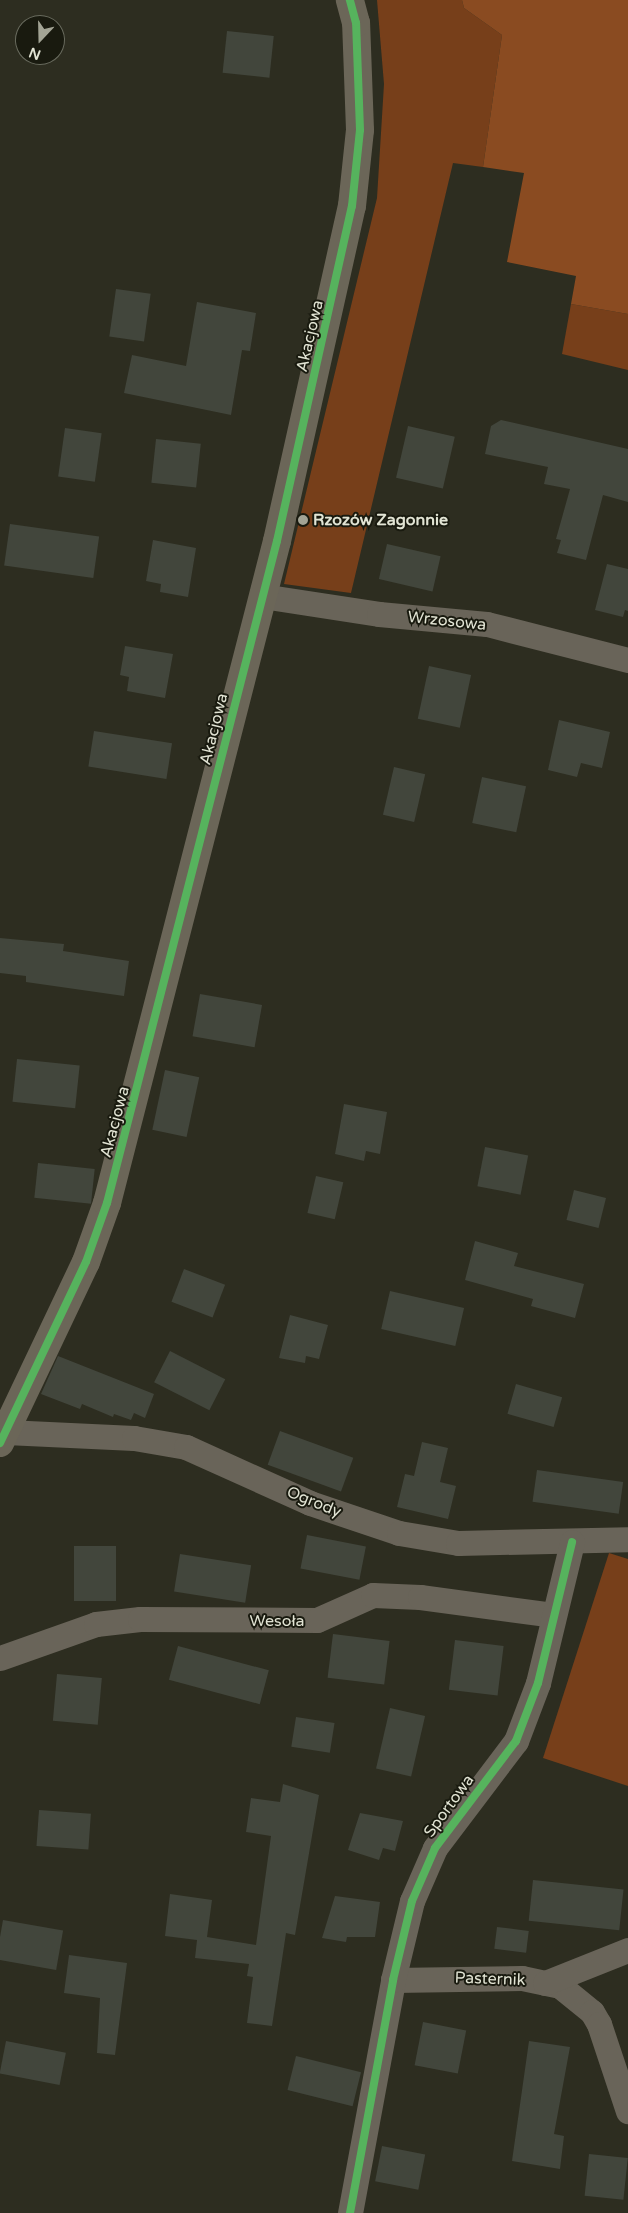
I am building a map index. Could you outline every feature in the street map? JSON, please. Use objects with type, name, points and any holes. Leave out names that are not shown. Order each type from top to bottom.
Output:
[{"type":"street","name":"Akacjowa","points":[[3,1437],[86,1262],[107,1203],[262,596],[352,206],[360,130],[356,23],[350,0]]},
{"type":"street","name":"Wrzosowa","points":[[262,596],[379,614],[487,624],[628,660]]},
{"type":"street","name":"Ogrody","points":[[3,1437],[134,1438],[186,1447],[310,1503],[399,1533],[458,1543],[572,1542],[628,1539]]},
{"type":"street","name":"Sportowa","points":[[350,2213],[393,1980],[412,1901],[435,1848],[516,1741],[538,1683],[572,1542]]},
{"type":"street","name":"Wesoła","points":[[0,1658],[96,1624],[140,1619],[317,1620],[373,1594],[420,1596],[553,1615]]},
{"type":"street","points":[[544,1983],[628,1950]]},
{"type":"street","name":"Pasternik","points":[[393,1980],[522,1978],[560,1986],[592,2012],[607,2044],[614,2077],[628,2111]]},
{"type":"shaded area","points":[[377,0],[462,0],[464,8],[502,35],[483,167],[453,163],[351,593],[284,584],[377,198],[384,84]]},
{"type":"shaded area","points":[[462,0],[628,0],[628,314],[571,304],[576,276],[507,262],[524,173],[483,167],[502,35],[464,8]]},
{"type":"shaded area","points":[[571,304],[628,314],[628,370],[562,354]]},
{"type":"shaded area","points":[[609,1553],[628,1559],[628,1786],[543,1758]]},
{"type":"building","points":[[227,31],[274,36],[269,78],[223,73]]},
{"type":"building","points":[[116,289],[151,294],[144,341],[109,337]]},
{"type":"building","points":[[197,302],[256,313],[250,351],[242,350],[231,415],[124,393],[132,355],[186,366]]},
{"type":"building","points":[[501,420],[628,449],[628,502],[603,495],[586,560],[557,553],[561,540],[556,539],[570,489],[544,484],[548,467],[485,454],[491,426]]},
{"type":"building","points":[[408,426],[455,437],[443,488],[396,478]]},
{"type":"building","points":[[65,428],[102,433],[95,482],[58,477]]},
{"type":"building","points":[[156,439],[201,444],[196,487],[151,483]]},
{"type":"building","points":[[10,524],[99,537],[93,578],[4,566]]},
{"type":"building","points":[[153,540],[196,548],[188,597],[160,592],[161,584],[146,581]]},
{"type":"building","points":[[387,544],[441,556],[432,591],[379,579]]},
{"type":"building","points":[[607,564],[628,569],[628,611],[625,610],[623,617],[595,610]]},
{"type":"building","points":[[125,646],[173,654],[165,698],[127,691],[129,677],[120,675]]},
{"type":"building","points":[[429,666],[471,675],[460,728],[418,719]]},
{"type":"building","points":[[559,720],[610,732],[602,768],[581,763],[577,777],[548,770]]},
{"type":"building","points":[[94,731],[172,743],[166,779],[88,767]]},
{"type":"building","points":[[394,767],[425,774],[414,822],[383,815]]},
{"type":"building","points":[[482,777],[526,786],[516,832],[472,823]]},
{"type":"building","points":[[0,938],[64,944],[63,951],[129,961],[124,996],[26,982],[26,976],[0,973]]},
{"type":"building","points":[[200,994],[262,1005],[255,1047],[193,1036]]},
{"type":"building","points":[[17,1059],[80,1066],[75,1108],[13,1102]]},
{"type":"building","points":[[165,1070],[199,1077],[187,1137],[152,1130]]},
{"type":"building","points":[[344,1104],[387,1112],[380,1154],[366,1151],[364,1161],[335,1154]]},
{"type":"building","points":[[485,1147],[528,1155],[521,1195],[477,1186]]},
{"type":"building","points":[[38,1163],[95,1169],[91,1204],[34,1198]]},
{"type":"building","points":[[316,1176],[343,1182],[335,1219],[307,1213]]},
{"type":"building","points":[[574,1190],[606,1198],[599,1228],[567,1220]]},
{"type":"building","points":[[475,1241],[518,1253],[514,1266],[584,1284],[575,1318],[531,1306],[533,1299],[465,1280]]},
{"type":"building","points":[[184,1269],[225,1285],[213,1317],[171,1302]]},
{"type":"building","points":[[390,1291],[464,1308],[455,1346],[381,1329]]},
{"type":"building","points":[[290,1315],[328,1325],[319,1359],[306,1356],[305,1363],[279,1358]]},
{"type":"building","points":[[170,1351],[225,1379],[209,1410],[154,1382]]},
{"type":"building","points":[[58,1356],[154,1394],[145,1418],[134,1413],[131,1420],[114,1414],[113,1417],[82,1404],[80,1409],[41,1394]]},
{"type":"building","points":[[516,1384],[562,1397],[554,1427],[507,1414]]},
{"type":"building","points":[[280,1431],[353,1458],[341,1492],[268,1465]]},
{"type":"building","points":[[422,1442],[448,1448],[440,1482],[456,1486],[448,1519],[397,1507],[405,1474],[414,1476]]},
{"type":"building","points":[[537,1470],[623,1482],[619,1514],[533,1502]]},
{"type":"building","points":[[307,1535],[366,1546],[359,1580],[301,1568]]},
{"type":"building","points":[[74,1546],[116,1546],[116,1601],[74,1601]]},
{"type":"building","points":[[180,1554],[251,1565],[245,1603],[174,1592]]},
{"type":"building","points":[[333,1634],[390,1641],[384,1685],[328,1678]]},
{"type":"building","points":[[455,1640],[504,1646],[498,1696],[449,1690]]},
{"type":"building","points":[[178,1646],[269,1670],[260,1704],[169,1680]]},
{"type":"building","points":[[57,1674],[102,1678],[98,1725],[53,1721]]},
{"type":"building","points":[[390,1708],[425,1716],[411,1777],[376,1768]]},
{"type":"building","points":[[296,1717],[335,1723],[330,1753],[291,1747]]},
{"type":"building","points":[[283,1784],[319,1795],[295,1935],[286,1933],[272,2026],[247,2023],[253,1977],[247,1976],[249,1964],[195,1958],[197,1940],[165,1936],[170,1894],[212,1900],[207,1937],[256,1945],[271,1836],[246,1832],[251,1798],[280,1802]]},
{"type":"building","points":[[39,1810],[91,1814],[88,1850],[36,1846]]},
{"type":"building","points":[[360,1813],[403,1821],[395,1851],[383,1848],[379,1860],[348,1850]]},
{"type":"building","points":[[533,1880],[624,1890],[619,1930],[529,1921]]},
{"type":"building","points":[[335,1896],[380,1902],[375,1937],[347,1937],[346,1942],[322,1938]]},
{"type":"building","points":[[3,1920],[63,1931],[56,1970],[0,1960],[0,1937]]},
{"type":"building","points":[[497,1927],[529,1931],[526,1953],[494,1949]]},
{"type":"building","points":[[69,1955],[127,1963],[115,2055],[97,2053],[100,1998],[64,1993]]},
{"type":"building","points":[[423,2022],[466,2030],[458,2074],[415,2065]]},
{"type":"building","points":[[6,2041],[66,2053],[60,2085],[0,2073]]},
{"type":"building","points":[[529,2041],[570,2047],[554,2134],[564,2136],[560,2169],[512,2161]]},
{"type":"building","points":[[296,2056],[361,2072],[353,2106],[288,2090]]},
{"type":"building","points":[[382,2146],[425,2154],[418,2190],[375,2181]]},
{"type":"building","points":[[589,2154],[628,2158],[623,2200],[585,2196]]},
{"type":"cycle path","points":[[0,1443],[86,1262],[107,1203],[277,541],[352,206],[360,130],[356,23],[350,0]]},
{"type":"cycle path","points":[[350,2213],[393,1980],[412,1901],[435,1848],[516,1741],[538,1683],[572,1542]]},
{"type":"place","name":"Rzozów Zagonnie","points":[[303,520]]}]
